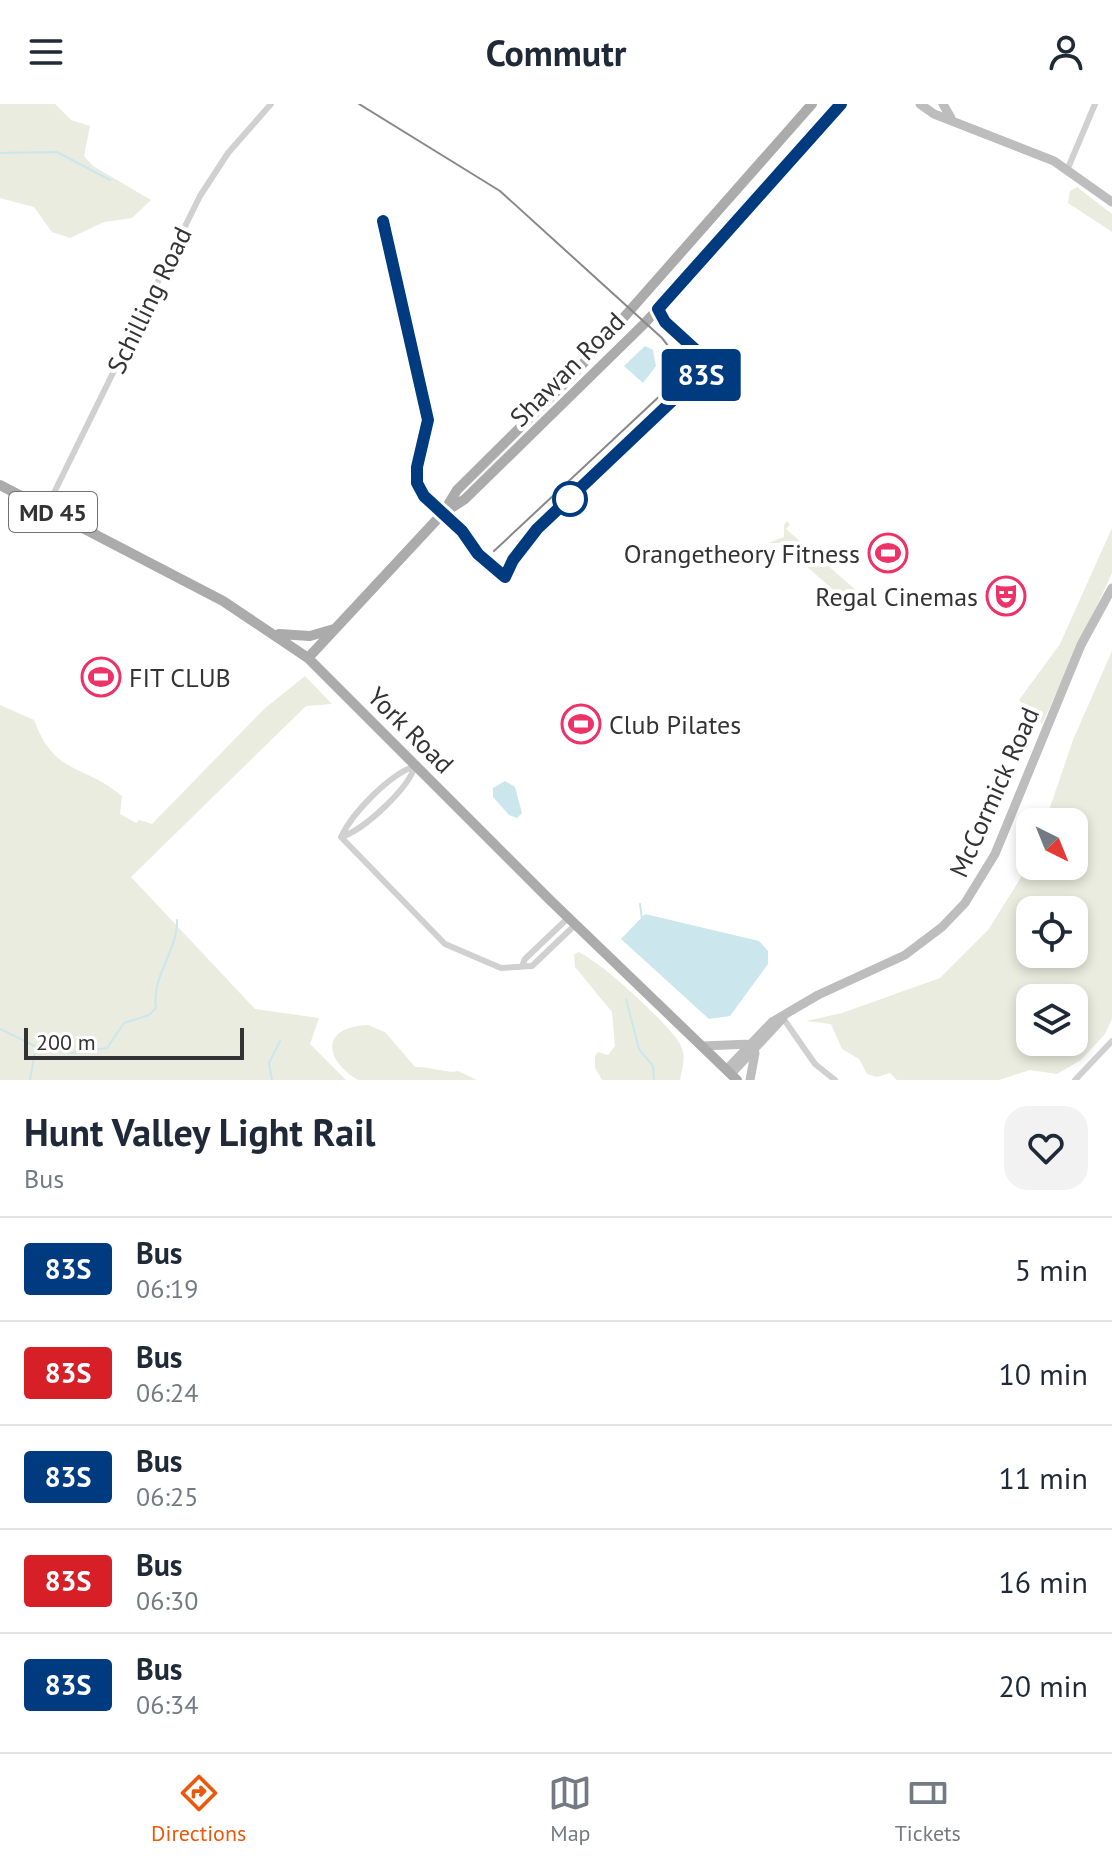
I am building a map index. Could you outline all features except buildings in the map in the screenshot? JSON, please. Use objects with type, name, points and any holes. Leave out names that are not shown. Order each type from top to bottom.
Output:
[{"type":"main road","name":"Shawan Road","points":[[308,658],[443,513],[457,490],[548,401],[812,104]]},
{"type":"main road","name":"Shawan Road","points":[[443,513],[465,499],[645,323],[841,104]]},
{"type":"main road","points":[[920,104],[934,114],[951,118],[1068,168],[1112,202]]},
{"type":"main road","points":[[943,104],[951,118]]},
{"type":"main road","points":[[548,401],[557,411]]},
{"type":"main road","name":"York Road","points":[[0,485],[196,586],[277,634],[308,658],[731,1075]]},
{"type":"main road","name":"McCormick Road","points":[[731,1075],[754,1045],[783,1018],[818,995],[905,955],[942,927],[970,896],[995,854],[1081,645],[1112,588]]},
{"type":"main road","points":[[277,634],[310,636],[335,629]]},
{"type":"main road","points":[[703,1046],[754,1045],[750,1080]]},
{"type":"street","name":"Schilling Road","points":[[46,509],[196,203],[228,153],[271,104]]},
{"type":"street","points":[[1068,168],[1095,104]]},
{"type":"street","points":[[341,837],[355,833],[409,781],[415,766]]},
{"type":"street","points":[[341,837],[348,824],[403,770],[415,766]]},
{"type":"street","points":[[341,837],[445,944],[501,968],[522,966],[525,959],[572,921]]},
{"type":"street","points":[[783,1018],[815,1064],[835,1080]]},
{"type":"street","points":[[1075,1080],[1112,1041]]},
{"type":"shaded area","points":[[0,104],[55,104],[71,120],[90,126],[84,156],[93,166],[151,200],[132,218],[104,222],[70,238],[52,232],[34,207],[0,198]]},
{"type":"shaded area","points":[[1077,187],[1112,214],[1112,232],[1068,203],[1070,191]]},
{"type":"shaded area","points":[[787,521],[790,525],[786,529],[857,591],[847,602],[780,543],[768,543],[784,537]]},
{"type":"shaded area","points":[[1112,528],[1112,573],[1042,724],[1019,700],[1060,644]]},
{"type":"shaded area","points":[[1112,651],[1112,1019],[1105,1034],[1088,1052],[1088,984],[1016,984],[1016,1056],[1085,1056],[1081,1060],[1057,1074],[1030,1070],[999,1080],[897,1080],[890,1073],[877,1077],[867,1074],[859,1059],[842,1049],[831,1024],[806,1021],[842,1013],[940,978],[988,930],[1019,880],[1088,880],[1088,808],[1050,808],[1073,740]]},
{"type":"shaded area","points":[[305,676],[332,704],[306,706],[131,877],[255,1009],[319,1018],[310,1044],[346,1080],[0,1080],[0,705],[34,720],[42,738],[61,760],[122,796],[120,814],[136,823],[139,820],[152,824],[264,709]]},
{"type":"shaded area","points":[[578,952],[616,979],[674,1035],[683,1053],[680,1080],[602,1080],[595,1068],[595,1056],[598,1052],[608,1055],[615,1046],[612,1012],[575,967],[574,955]]},
{"type":"shaded area","points":[[368,1025],[385,1032],[415,1067],[458,1071],[477,1080],[358,1080],[338,1063],[332,1045],[342,1031]]},
{"type":"water","points":[[645,346],[653,350],[656,366],[643,383],[624,366]]},
{"type":"water","points":[[505,781],[515,787],[522,813],[517,818],[509,815],[493,797],[493,788]]},
{"type":"water","points":[[645,914],[759,941],[768,951],[768,964],[730,1016],[709,1019],[621,939]]},
{"type":"waterway","points":[[0,153],[57,152],[110,180]]},
{"type":"waterway","points":[[640,904],[642,919]]},
{"type":"waterway","points":[[30,1080],[36,1047],[72,1053],[107,1048],[124,1023],[149,1015],[156,1008],[157,985],[173,942],[177,920]]},
{"type":"waterway","points":[[626,999],[639,1049],[653,1066],[654,1080]]},
{"type":"waterway","points":[[0,1029],[35,1046]]},
{"type":"waterway","points":[[272,1080],[269,1063],[280,1041]]},
{"type":"tram line","points":[[359,104],[500,191],[662,338],[671,351],[674,365],[672,378],[664,392],[494,551]]},
{"type":"bus line","name":"83S","points":[[383,221],[428,420],[417,467],[417,483],[424,496],[462,531],[478,554],[505,577],[524,543],[537,529],[711,364],[665,322],[658,309],[841,104]]},
{"type":"place","name":"Orangetheory Fitness","points":[[888,553]]},
{"type":"place","name":"Regal Cinemas","points":[[1006,596]]},
{"type":"place","name":"FIT CLUB","points":[[101,677]]},
{"type":"place","name":"Club Pilates","points":[[581,724]]}]
